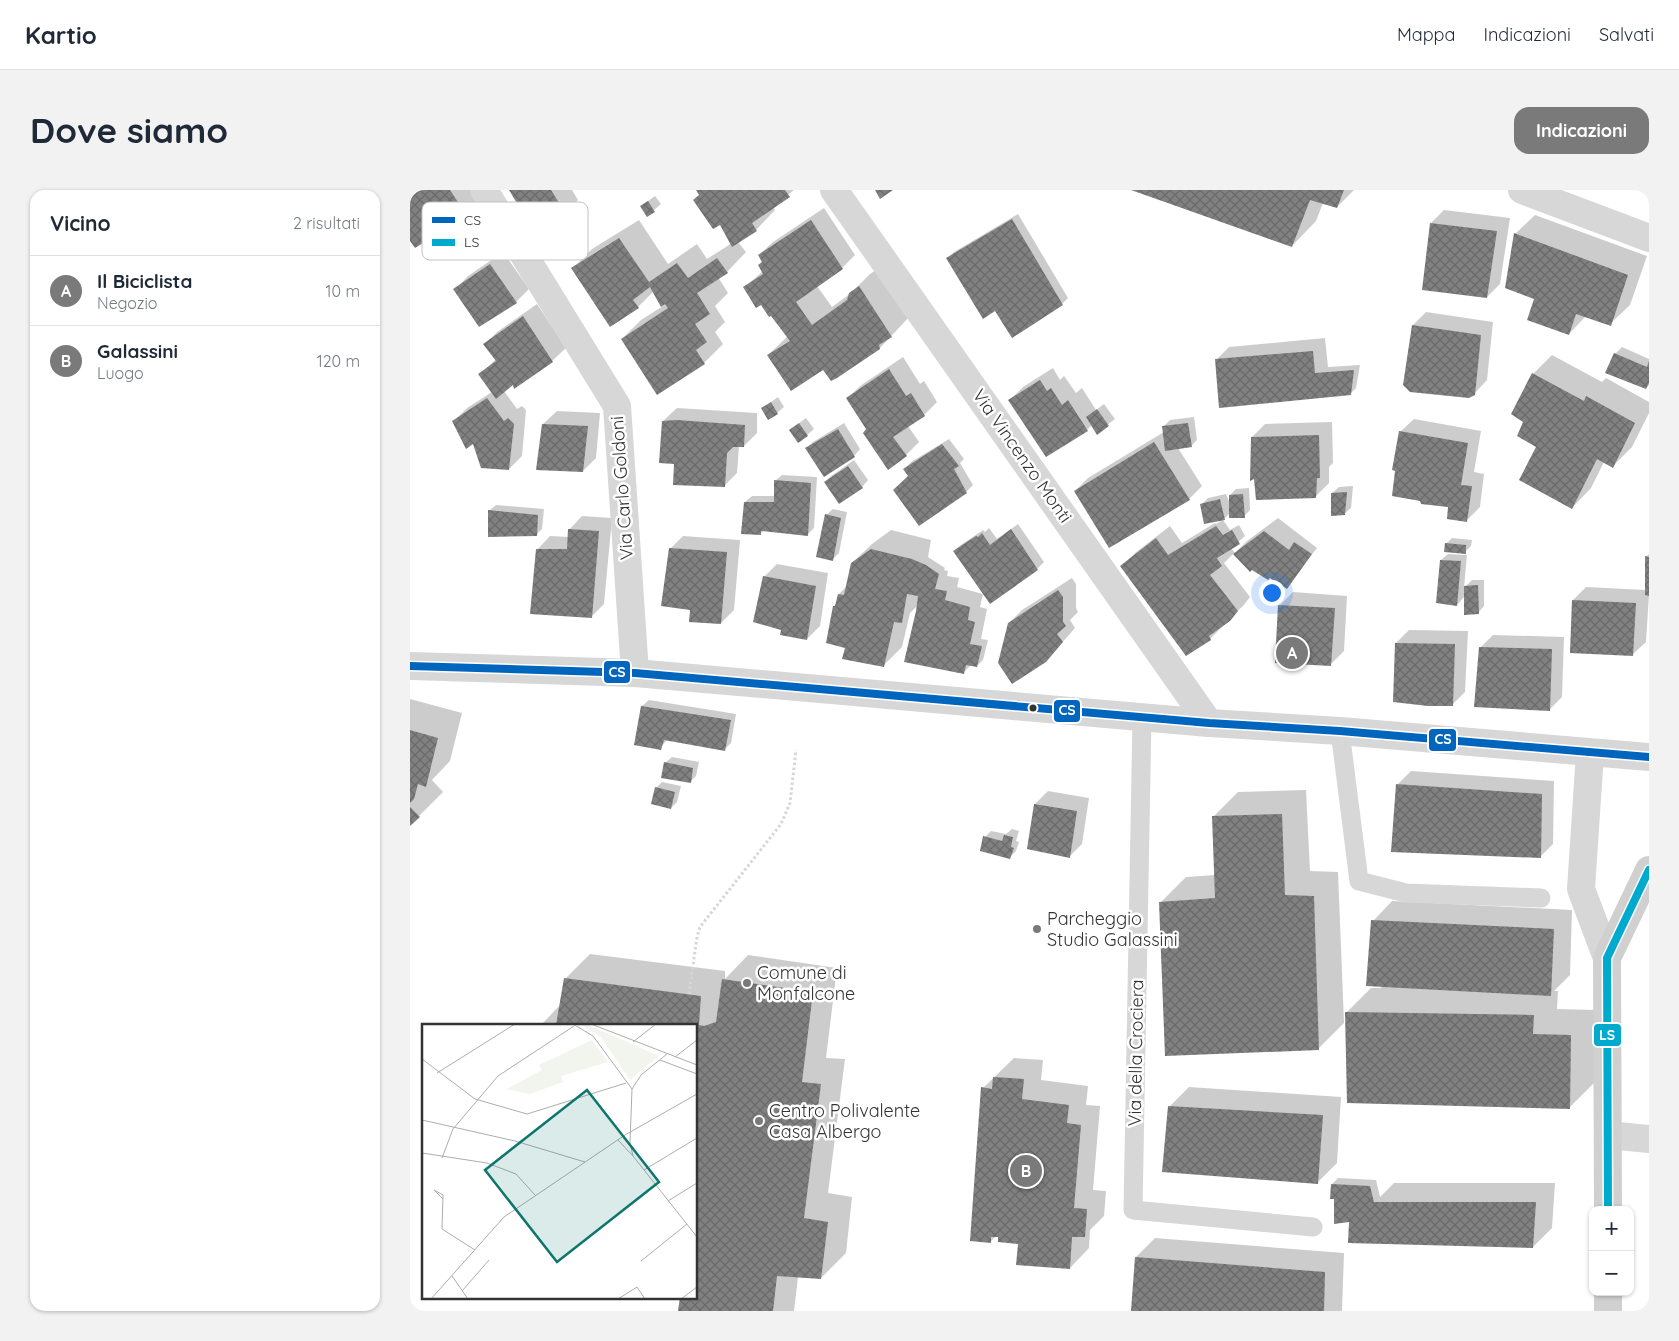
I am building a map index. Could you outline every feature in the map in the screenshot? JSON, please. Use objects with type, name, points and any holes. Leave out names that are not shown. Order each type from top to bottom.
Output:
[{"type":"street","name":"Via Carlo Goldoni","points":[[484,190],[491,202]]},
{"type":"street","name":"Via Vincenzo Monti","points":[[834,190],[1209,722]]},
{"type":"street","points":[[1522,190],[1649,238]]},
{"type":"street","name":"Via Carlo Goldoni","points":[[527,260],[617,406],[635,673]]},
{"type":"street","points":[[410,666],[635,673],[1142,717],[1340,731],[1649,757]]},
{"type":"street","points":[[1590,753],[1581,889],[1607,958],[1608,1206]]},
{"type":"street","points":[[1607,958],[1649,870]]},
{"type":"street","points":[[1608,1135],[1649,1139]]},
{"type":"street","points":[[1608,1296],[1608,1311]]},
{"type":"lane","name":"Via della Crociera","points":[[1142,717],[1133,1210],[1313,1227]]},
{"type":"lane","points":[[1340,731],[1359,881],[1406,893],[1542,898]]},
{"type":"path","points":[[689,994],[700,927],[781,824],[790,803],[796,750]]},
{"type":"building","points":[[410,190],[450,190],[458,202],[422,202],[422,244],[415,248],[410,241]]},
{"type":"building","points":[[509,190],[551,190],[558,202],[516,202]]},
{"type":"building","points":[[696,190],[785,190],[790,197],[752,223],[757,231],[732,247],[720,225],[713,229],[693,200],[699,195]]},
{"type":"building","points":[[875,190],[893,190],[880,199]]},
{"type":"building","points":[[1131,190],[1344,190],[1337,208],[1310,200],[1292,247]]},
{"type":"building","points":[[648,201],[655,212],[647,217],[640,206]]},
{"type":"building","points":[[1012,219],[1063,305],[1012,338],[995,311],[983,319],[946,258]]},
{"type":"building","points":[[811,220],[843,269],[796,302],[812,325],[847,300],[849,293],[859,286],[892,337],[879,345],[880,349],[837,378],[831,381],[823,370],[791,391],[767,355],[790,341],[761,305],[756,308],[743,287],[763,274],[758,265],[762,262],[758,255]]},
{"type":"building","points":[[1430,223],[1497,231],[1487,298],[1422,290]]},
{"type":"building","points":[[1514,233],[1628,275],[1611,326],[1576,314],[1569,335],[1527,320],[1534,299],[1505,288]]},
{"type":"building","points":[[619,238],[649,282],[677,263],[688,278],[717,258],[728,273],[697,293],[710,314],[695,324],[707,342],[696,350],[705,364],[657,395],[621,339],[668,308],[665,304],[661,307],[650,287],[633,300],[639,308],[610,327],[571,268],[584,260],[588,260],[588,257]]},
{"type":"building","points":[[490,264],[517,303],[479,327],[453,289]]},
{"type":"building","points":[[523,316],[553,362],[514,389],[513,385],[496,399],[478,374],[496,361],[483,344]]},
{"type":"building","points":[[1412,325],[1481,335],[1475,395],[1469,398],[1410,392],[1403,385]]},
{"type":"building","points":[[1313,351],[1315,373],[1354,370],[1351,395],[1219,408],[1215,359]]},
{"type":"building","points":[[1614,353],[1647,367],[1649,361],[1649,383],[1646,389],[1605,373]]},
{"type":"building","points":[[889,369],[906,396],[911,393],[925,416],[893,437],[907,456],[888,470],[863,433],[866,429],[846,398]]},
{"type":"building","points":[[1532,373],[1584,401],[1586,396],[1635,423],[1613,468],[1597,459],[1572,509],[1519,480],[1536,447],[1517,436],[1523,422],[1511,414]]},
{"type":"building","points":[[1040,380],[1047,391],[1051,388],[1062,405],[1068,400],[1088,431],[1046,457],[1008,400]]},
{"type":"building","points":[[487,398],[504,421],[508,418],[514,424],[509,470],[481,468],[473,444],[466,449],[452,421]]},
{"type":"building","points":[[771,402],[778,414],[768,420],[761,408]]},
{"type":"building","points":[[1097,409],[1109,426],[1097,435],[1086,417]]},
{"type":"building","points":[[677,420],[745,425],[744,447],[733,447],[727,453],[725,487],[673,485],[674,464],[659,463],[662,421]]},
{"type":"building","points":[[799,423],[808,436],[798,443],[789,430]]},
{"type":"building","points":[[1188,423],[1192,447],[1165,451],[1162,426]]},
{"type":"building","points":[[542,424],[588,426],[583,472],[536,470]]},
{"type":"building","points":[[838,429],[855,457],[824,477],[805,448]]},
{"type":"building","points":[[1399,431],[1468,443],[1461,485],[1472,486],[1467,522],[1447,519],[1448,507],[1421,504],[1420,501],[1392,496],[1395,471],[1392,470]]},
{"type":"building","points":[[1319,435],[1320,478],[1317,478],[1316,498],[1256,500],[1254,479],[1250,481],[1251,437]]},
{"type":"building","points":[[1154,442],[1190,500],[1109,548],[1074,491]]},
{"type":"building","points":[[942,444],[959,466],[954,469],[967,493],[919,526],[893,490],[908,476],[903,469]]},
{"type":"building","points":[[848,466],[863,488],[839,504],[824,482]]},
{"type":"building","points":[[774,480],[811,483],[808,536],[761,531],[761,535],[741,534],[744,502],[774,502]]},
{"type":"building","points":[[1347,492],[1345,515],[1331,516],[1331,493]]},
{"type":"building","points":[[1243,494],[1245,518],[1229,518],[1229,495]]},
{"type":"building","points":[[1220,499],[1225,520],[1204,524],[1200,504]]},
{"type":"building","points":[[488,510],[538,515],[537,536],[488,537]]},
{"type":"building","points":[[825,514],[841,518],[833,561],[816,557]]},
{"type":"building","points":[[1216,526],[1223,535],[1232,530],[1240,544],[1217,558],[1211,549],[1222,566],[1210,575],[1238,611],[1230,621],[1209,636],[1211,640],[1186,656],[1120,566],[1156,538],[1168,555]]},
{"type":"building","points":[[568,529],[599,531],[592,618],[530,614],[536,549],[567,549]]},
{"type":"building","points":[[1011,529],[1038,570],[990,604],[953,551],[982,533],[990,545]]},
{"type":"building","points":[[1264,531],[1289,550],[1294,542],[1312,554],[1287,589],[1270,578],[1268,580],[1252,570],[1250,572],[1233,554]]},
{"type":"building","points":[[1445,543],[1466,545],[1466,554],[1444,552]]},
{"type":"building","points":[[669,548],[727,552],[721,624],[689,622],[690,610],[661,606]]},
{"type":"building","points":[[871,549],[912,559],[926,565],[939,574],[935,589],[947,591],[945,600],[970,607],[968,620],[975,622],[970,644],[982,646],[977,667],[966,665],[964,674],[904,662],[918,596],[907,594],[902,623],[894,622],[884,667],[842,659],[845,648],[826,643],[833,606],[835,606],[838,594],[844,595],[851,563]]},
{"type":"building","points":[[1645,556],[1649,557],[1649,596],[1645,595]]},
{"type":"building","points":[[1440,560],[1461,561],[1457,606],[1436,603]]},
{"type":"building","points":[[763,576],[816,586],[807,640],[780,635],[781,630],[753,622]]},
{"type":"building","points":[[1478,585],[1479,614],[1464,615],[1464,586]]},
{"type":"building","points":[[1058,590],[1063,597],[1063,622],[1066,626],[1057,634],[1063,642],[1046,662],[1012,684],[998,663],[1008,623]]},
{"type":"building","points":[[1572,600],[1636,603],[1633,656],[1570,653]]},
{"type":"building","points":[[1278,605],[1335,608],[1331,666],[1275,663]]},
{"type":"building","points":[[1395,643],[1455,644],[1453,706],[1428,706],[1393,702]]},
{"type":"building","points":[[1479,647],[1552,649],[1550,711],[1474,707]]},
{"type":"building","points":[[641,706],[731,720],[725,751],[664,740],[661,750],[634,745]]},
{"type":"building","points":[[410,730],[438,738],[426,787],[418,784],[414,799],[410,803]]},
{"type":"building","points":[[664,762],[693,768],[691,783],[661,778]]},
{"type":"building","points":[[1396,784],[1542,794],[1541,858],[1391,852]]},
{"type":"building","points":[[655,787],[675,792],[671,809],[651,804]]},
{"type":"building","points":[[1034,804],[1077,811],[1070,858],[1027,849]]},
{"type":"building","points":[[410,807],[420,817],[410,826]]},
{"type":"building","points":[[1282,814],[1285,895],[1314,896],[1319,1050],[1165,1056],[1159,902],[1215,898],[1212,816]]},
{"type":"building","points":[[1004,835],[1013,837],[1011,847],[1014,848],[1010,859],[980,851],[983,836],[1002,841]]},
{"type":"building","points":[[1371,920],[1554,929],[1551,996],[1366,986]]},
{"type":"building","name":"Centro Polivalente Casa Albergo","points":[[564,978],[701,996],[699,1025],[704,1026],[716,1022],[722,979],[813,992],[802,1082],[821,1084],[804,1218],[828,1222],[821,1279],[777,1276],[773,1311],[678,1311],[680,1298],[698,1298],[698,1024],[556,1024]]},
{"type":"building","points":[[1345,1012],[1534,1015],[1533,1034],[1571,1035],[1570,1109],[1347,1103]]},
{"type":"building","points":[[993,1077],[1024,1079],[1022,1099],[1069,1105],[1067,1123],[1081,1125],[1074,1208],[1087,1209],[1085,1237],[1072,1237],[1070,1269],[1016,1265],[1018,1244],[998,1242],[998,1237],[991,1237],[991,1243],[970,1241],[981,1087],[992,1089]]},
{"type":"building","points":[[1168,1106],[1323,1115],[1318,1184],[1162,1172]]},
{"type":"building","points":[[1331,1184],[1370,1186],[1374,1202],[1536,1202],[1533,1248],[1348,1243],[1349,1222],[1334,1224],[1334,1199],[1330,1199]]},
{"type":"building","points":[[1135,1257],[1325,1272],[1324,1311],[1131,1311]]},
{"type":"transit line","name":"CS","points":[[410,666],[635,673],[1209,723],[1340,731],[1649,757]]},
{"type":"transit line","name":"LS","points":[[1608,1206],[1607,958],[1649,870]]},
{"type":"place","name":"Il Biciclista","points":[[1292,653]]},
{"type":"place","name":"Parcheggio Studio Galassini","points":[[1037,929]]},
{"type":"place","name":"Comune di Monfalcone","points":[[747,983]]},
{"type":"place","name":"Centro Polivalente Casa Albergo","points":[[759,1121]]},
{"type":"place","name":"Galassini","points":[[1026,1171]]}]
